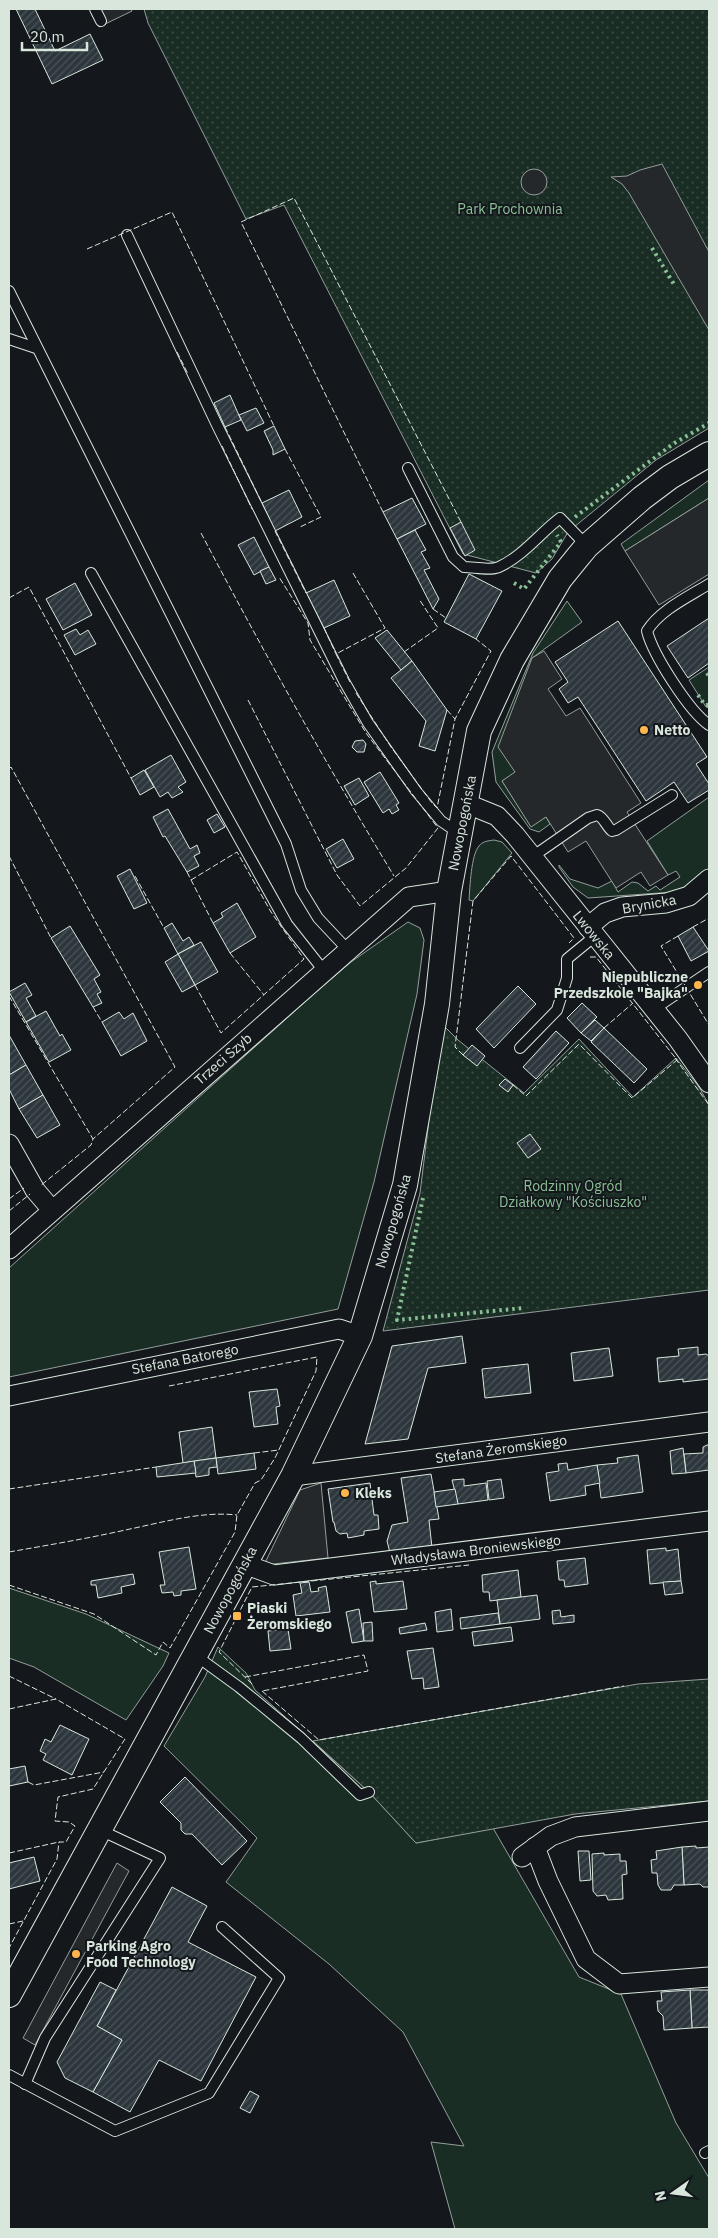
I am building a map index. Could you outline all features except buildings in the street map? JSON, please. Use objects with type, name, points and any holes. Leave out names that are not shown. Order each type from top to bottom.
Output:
[{"type":"street","name":"Nowopogońska","points":[[9,1995],[293,1476],[360,1336],[405,1185],[437,1004],[449,892],[479,731],[512,660],[560,579],[587,546],[670,477],[709,454]]},
{"type":"street","name":"Lwowska","points":[[465,803],[497,816],[515,834],[654,1009],[709,1083]]},
{"type":"street","name":"Brynicka","points":[[592,931],[605,914],[622,907],[666,902],[689,896],[709,879]]},
{"type":"street","name":"Trzeci Szyb","points":[[9,1250],[408,897],[449,892]]},
{"type":"street","points":[[9,1144],[35,1190],[52,1210]]},
{"type":"street","name":"Stefana Batorego","points":[[9,1396],[339,1329],[360,1336]]},
{"type":"street","name":"Stefana Żeromskiego","points":[[293,1476],[709,1422]]},
{"type":"street","name":"Władysława Broniewskiego","points":[[244,1564],[274,1575],[709,1521]]},
{"type":"street","points":[[709,1811],[575,1827],[551,1836],[529,1852],[548,1881],[586,1958],[619,1984],[709,1977]]},
{"type":"lane","points":[[95,9],[101,21]]},
{"type":"lane","points":[[127,235],[217,425],[344,681],[368,723],[416,790],[440,821],[460,833]]},
{"type":"lane","points":[[9,291],[286,844],[301,890],[318,918],[348,950]]},
{"type":"lane","points":[[9,339],[36,348]]},
{"type":"lane","points":[[408,468],[453,557],[464,567],[498,568],[529,547],[542,531],[560,518],[587,546]]},
{"type":"lane","points":[[91,573],[287,924],[324,971]]},
{"type":"lane","points":[[709,584],[652,622],[647,631],[650,645],[695,714],[709,726]]},
{"type":"lane","points":[[532,857],[588,818],[597,815],[601,816],[612,831],[616,830],[672,795]]},
{"type":"lane","points":[[520,1048],[557,1010],[568,978],[567,959],[592,931]]},
{"type":"lane","points":[[654,1009],[709,972]]},
{"type":"lane","points":[[195,1655],[239,1687],[301,1738],[360,1796],[369,1792]]},
{"type":"lane","points":[[25,2084],[45,2038],[160,1858],[100,1830]]},
{"type":"lane","points":[[9,2075],[115,2131],[209,2093],[279,1978],[222,1927]]},
{"type":"green space","name":"Park Prochownia","points":[[144,9],[709,9],[709,428],[656,460],[568,532],[552,559],[536,573],[463,554],[284,205],[246,219],[148,23]]},
{"type":"green space","points":[[709,480],[709,498],[625,551],[621,544]]},
{"type":"green space","points":[[567,601],[582,622],[532,658],[515,773],[502,781],[531,826],[546,817],[550,824],[539,832],[530,829],[496,782],[492,752],[533,653]]},
{"type":"green space","points":[[709,667],[709,708],[706,707],[689,680]]},
{"type":"green space","points":[[709,797],[709,875],[674,892],[588,898],[573,887],[559,867],[559,865],[570,879],[598,888],[612,881],[618,892],[632,882],[638,883],[648,891],[656,886],[660,890],[680,877],[676,871],[668,875],[647,841]]},
{"type":"green space","points":[[494,840],[502,842],[512,853],[473,901],[469,900],[471,872],[476,850],[482,843]]},
{"type":"green space","points":[[408,922],[420,928],[424,940],[417,994],[374,1182],[338,1309],[9,1377],[9,1268],[316,992],[351,962]]},
{"type":"green space","name":"Rodzinny Ogród Działkowy \"Kościuszko\"","points":[[441,1023],[458,1040],[524,1093],[579,1039],[633,1097],[676,1058],[699,1087],[709,1105],[709,1290],[383,1331],[420,1193]]},
{"type":"green space","points":[[9,1588],[86,1614],[169,1653],[163,1666],[126,1720],[34,1667],[9,1658]]},
{"type":"green space","points":[[218,1647],[246,1673],[255,1690],[369,1792],[416,1843],[493,1828],[579,1977],[621,1994],[676,2123],[709,2178],[709,2229],[455,2229],[431,2142],[464,2146],[403,2032],[329,1964],[226,1882],[257,1838],[164,1746],[205,1677]]},
{"type":"green space","points":[[709,1679],[709,1801],[575,1814],[416,1843],[369,1792],[313,1741],[638,1684]]},
{"type":"shaded area","points":[[90,9],[131,9],[132,11],[99,27]]},
{"type":"shaded area","points":[[662,164],[709,252],[709,330],[629,193],[622,184],[611,177],[627,176]]},
{"type":"shaded area","points":[[534,169],[543,173],[547,182],[543,191],[534,195],[525,191],[521,182],[525,173]]},
{"type":"shaded area","points":[[709,498],[709,574],[659,605],[625,551]]},
{"type":"shaded area","points":[[544,651],[562,679],[548,689],[566,716],[580,708],[641,803],[627,812],[668,875],[650,886],[641,872],[616,888],[586,841],[568,852],[546,817],[531,827],[502,781],[515,772],[498,747],[532,658]]},
{"type":"shaded area","points":[[321,1483],[328,1558],[264,1565],[300,1490]]},
{"type":"shaded area","name":"Parking Agro Food Technology","points":[[117,1863],[129,1871],[35,2045],[23,2038]]},
{"type":"hedge","points":[[652,248],[675,286]]},
{"type":"hedge","points":[[575,517],[673,444],[709,423]]},
{"type":"hedge","points":[[514,583],[524,589],[561,542],[557,535]]},
{"type":"hedge","points":[[698,695],[705,705],[709,705]]},
{"type":"hedge","points":[[423,1198],[397,1320],[524,1308]]},
{"type":"fence","points":[[383,512],[241,222],[294,198],[461,522]]},
{"type":"fence","points":[[87,249],[172,212],[274,426]]},
{"type":"fence","points":[[177,352],[188,374]]},
{"type":"fence","points":[[225,427],[262,503]]},
{"type":"fence","points":[[222,446],[252,509]]},
{"type":"fence","points":[[285,449],[321,517],[300,527]]},
{"type":"fence","points":[[275,531],[306,593]]},
{"type":"fence","points":[[201,533],[295,706],[394,876]]},
{"type":"fence","points":[[350,682],[336,654],[385,628],[353,573]]},
{"type":"fence","points":[[248,700],[337,875],[360,906],[406,868],[438,828],[366,733],[310,640],[308,623],[279,577]]},
{"type":"fence","points":[[9,598],[29,587],[131,778]]},
{"type":"fence","points":[[404,652],[438,628],[419,599]]},
{"type":"fence","points":[[433,609],[446,618]]},
{"type":"fence","points":[[324,628],[336,654]]},
{"type":"fence","points":[[356,693],[391,747],[437,808],[455,719],[491,651],[476,639]]},
{"type":"fence","points":[[447,710],[455,719]]},
{"type":"fence","points":[[9,769],[11,767],[175,1067],[93,1139]]},
{"type":"fence","points":[[191,880],[237,852],[271,912],[304,959],[221,1033],[195,985]]},
{"type":"fence","points":[[9,856],[51,938]]},
{"type":"fence","points":[[463,1055],[455,1047],[473,901],[511,856],[574,938],[569,943]]},
{"type":"fence","points":[[187,872],[213,923]]},
{"type":"fence","points":[[135,876],[164,928]]},
{"type":"fence","points":[[693,927],[709,918]]},
{"type":"fence","points":[[678,936],[661,946],[709,1025]]},
{"type":"fence","points":[[230,953],[264,995]]},
{"type":"fence","points":[[513,1085],[526,1096],[579,1044],[632,1098],[677,1060],[596,957],[590,957]]},
{"type":"fence","points":[[9,996],[93,1139],[91,1145],[40,1186]]},
{"type":"fence","points":[[604,1028],[633,1003]]},
{"type":"fence","points":[[93,1007],[102,1022]]},
{"type":"fence","points":[[675,1058],[709,1105]]},
{"type":"fence","points":[[9,1199],[24,1188]]},
{"type":"fence","points":[[9,1211],[30,1194]]},
{"type":"fence","points":[[9,1585],[94,1614],[156,1655],[163,1642],[170,1648],[235,1532],[237,1515],[255,1483],[261,1480],[275,1458],[316,1371],[317,1357],[169,1386]]},
{"type":"fence","points":[[254,1453],[279,1450]]},
{"type":"fence","points":[[9,1489],[156,1467]]},
{"type":"fence","points":[[9,1552],[183,1518],[224,1514],[237,1515]]},
{"type":"fence","points":[[252,1684],[219,1652],[252,1587],[469,1565]]},
{"type":"fence","points":[[245,1677],[364,1655],[368,1671],[262,1691]]},
{"type":"fence","points":[[9,1676],[56,1699]]},
{"type":"fence","points":[[262,1691],[319,1740],[624,1686]]},
{"type":"fence","points":[[9,1709],[56,1699],[125,1739],[93,1789],[58,1797],[55,1821],[69,1822],[75,1826],[66,1842],[59,1842],[57,1859],[9,1948]]},
{"type":"fence","points":[[28,1782],[34,1785],[104,1772]]},
{"type":"fence","points":[[9,1853],[59,1842]]},
{"type":"fence","points":[[9,1924],[23,1921]]},
{"type":"place","name":"Netto","points":[[644,730]]},
{"type":"place","name":"Niepubliczne Przedszkole \"Bajka\"","points":[[698,985]]},
{"type":"place","name":"Kleks","points":[[345,1493]]},
{"type":"place","name":"Piaski Żeromskiego","points":[[237,1616]]},
{"type":"place","name":"Parking Agro Food Technology","points":[[76,1954]]}]
